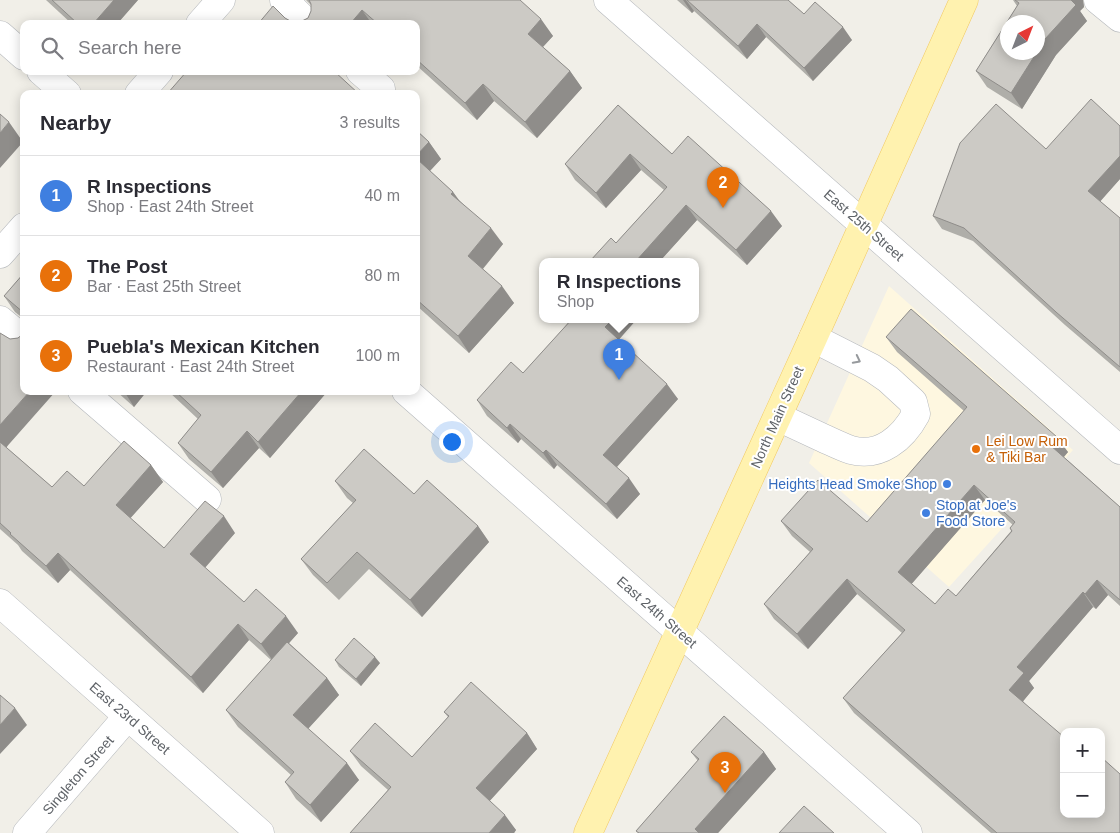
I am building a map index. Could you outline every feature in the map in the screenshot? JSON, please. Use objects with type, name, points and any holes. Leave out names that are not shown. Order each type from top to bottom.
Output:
[{"type":"main road","name":"North Main Street","points":[[588,833],[778,417],[964,0]]},
{"type":"street","points":[[204,20],[221,0]]},
{"type":"street","points":[[284,0],[304,20]]},
{"type":"street","name":"East 25th Street","points":[[608,0],[1120,450]]},
{"type":"street","points":[[1098,0],[1120,18]]},
{"type":"street","points":[[0,35],[20,52]]},
{"type":"street","points":[[46,75],[63,90]]},
{"type":"street","points":[[142,90],[156,75]]},
{"type":"street","points":[[365,75],[381,89]]},
{"type":"street","points":[[0,254],[20,232]]},
{"type":"street","points":[[0,320],[20,337]]},
{"type":"street","points":[[778,417],[850,450],[864,453],[880,450],[893,442],[907,429],[916,414],[913,402],[888,379],[872,368],[813,338]]},
{"type":"street","points":[[87,395],[206,499]]},
{"type":"street","name":"East 24th Street","points":[[411,395],[908,833]]},
{"type":"street","name":"East 23rd Street","points":[[0,603],[260,833]]},
{"type":"street","name":"Singleton Street","points":[[28,833],[128,716]]},
{"type":"shaded area","points":[[889,286],[1073,450],[949,587],[809,463]]},
{"type":"building","points":[[52,0],[114,0],[96,20],[74,20]]},
{"type":"building","points":[[309,0],[520,0],[541,19],[528,34],[570,71],[525,122],[483,84],[465,103],[420,63],[420,20],[373,20],[362,10],[353,20],[304,20],[308,18],[311,4]]},
{"type":"building","points":[[687,0],[788,0],[804,14],[815,2],[843,27],[804,68],[757,24],[738,46]]},
{"type":"building","points":[[1015,0],[1071,0],[1076,5],[1045,39],[1045,15],[1011,15],[1019,3]]},
{"type":"building","points":[[273,6],[288,20],[261,20]]},
{"type":"building","points":[[1000,33],[1000,60],[1032,60],[1011,93],[976,71]]},
{"type":"building","points":[[184,75],[338,75],[355,90],[170,90]]},
{"type":"building","points":[[1091,99],[1120,126],[1120,156],[1088,191],[1120,218],[1120,367],[1056,312],[964,228],[933,216],[960,143],[996,104],[1046,149]]},
{"type":"building","points":[[618,105],[672,154],[688,136],[771,211],[736,250],[686,205],[639,258],[593,258],[611,238],[616,243],[667,187],[630,154],[596,193],[565,164]]},
{"type":"building","points":[[0,114],[9,122],[0,133]]},
{"type":"building","points":[[420,134],[429,142],[420,152]]},
{"type":"building","points":[[420,162],[453,192],[451,194],[491,228],[468,256],[502,286],[458,336],[420,303]]},
{"type":"building","points":[[20,278],[20,310],[4,296]]},
{"type":"building","points":[[911,309],[1057,437],[1050,445],[1120,507],[1120,600],[1097,580],[1085,594],[1083,592],[1017,667],[1024,673],[1009,690],[1060,734],[1060,818],[1105,818],[1105,761],[1120,774],[1120,833],[997,833],[843,698],[905,630],[847,579],[797,634],[764,604],[813,549],[781,521],[818,480],[867,522],[967,407],[886,337]],"holes":[[[974,485],[1015,522],[1010,528],[1012,531],[956,596],[948,589],[935,604],[898,572]]]},
{"type":"building","points":[[568,323],[609,323],[605,327],[667,384],[603,455],[629,478],[606,504],[546,450],[543,453],[510,424],[507,428],[477,400],[511,362],[523,373]]},
{"type":"building","points":[[0,333],[10,339],[20,336],[20,395],[26,395],[0,425]]},
{"type":"building","points":[[179,395],[299,395],[258,442],[247,431],[211,472],[178,443],[201,415]]},
{"type":"building","points":[[124,441],[151,465],[116,505],[164,548],[205,501],[224,516],[190,554],[244,602],[256,589],[286,616],[261,644],[238,624],[191,677],[58,553],[46,566],[0,523],[0,442],[52,487],[67,471],[84,486]]},
{"type":"building","points":[[364,449],[414,494],[427,480],[478,526],[410,600],[357,552],[327,583],[301,559],[356,500],[335,481]]},
{"type":"building","points":[[354,638],[375,657],[356,679],[335,660]]},
{"type":"building","points":[[287,642],[327,678],[293,715],[347,763],[310,805],[285,782],[294,772],[226,710]]},
{"type":"building","points":[[471,682],[527,733],[476,788],[505,815],[489,833],[350,833],[391,787],[350,751],[375,723],[412,757],[449,716],[444,712]]},
{"type":"building","points":[[0,695],[15,708],[0,725]]},
{"type":"building","points":[[724,716],[764,752],[695,829],[699,833],[639,833],[636,831],[699,759],[691,752]]},
{"type":"building","points":[[804,806],[834,833],[779,833]]},
{"type":"place","name":"The Post","points":[[723,208]]},
{"type":"place","name":"R Inspections","points":[[619,380]]},
{"type":"place","name":"Lei Low Rum & Tiki Bar","points":[[976,449]]},
{"type":"place","name":"Heights Head Smoke Shop","points":[[947,484]]},
{"type":"place","name":"Stop at Joe's Food Store","points":[[926,513]]},
{"type":"place","name":"Puebla's Mexican Kitchen","points":[[725,793]]}]
